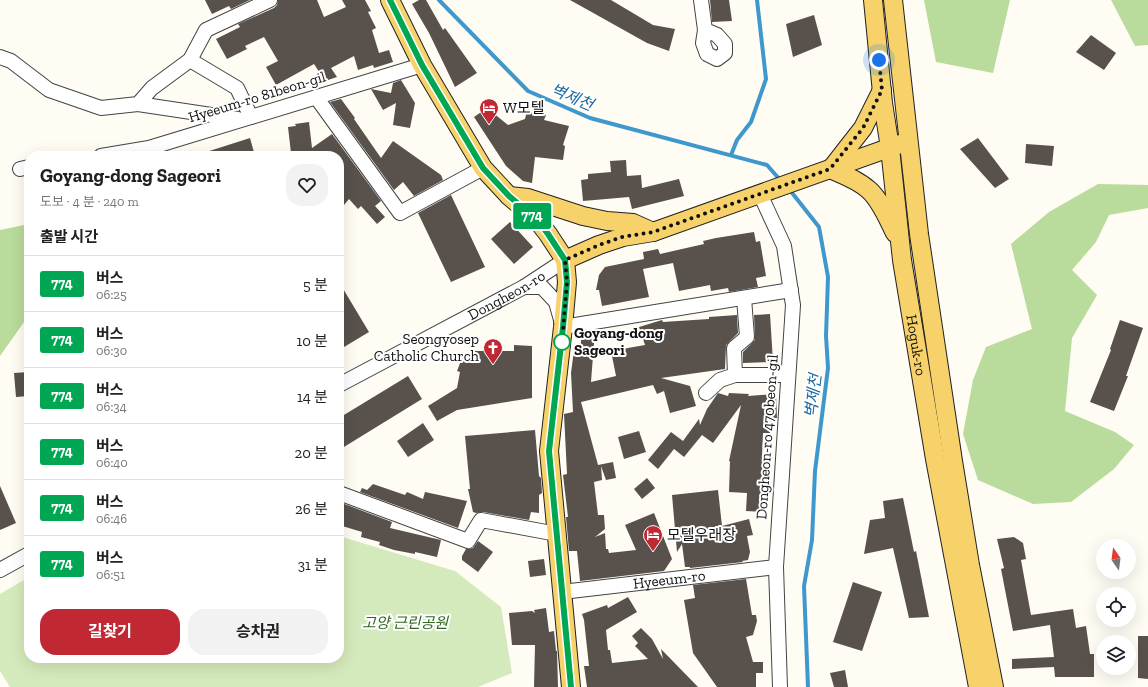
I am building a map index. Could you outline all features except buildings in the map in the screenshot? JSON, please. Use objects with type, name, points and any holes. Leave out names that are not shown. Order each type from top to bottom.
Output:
[{"type":"main road","points":[[390,0],[422,65],[483,168],[509,196],[538,221],[565,260],[567,282],[549,451],[571,687]]},
{"type":"main road","name":"Hoguk-ro","points":[[873,0],[900,243],[935,459],[978,687]]},
{"type":"main road","name":"Hoguk-ro","points":[[893,0],[918,234],[970,565],[994,687]]},
{"type":"main road","points":[[830,169],[863,128],[882,90]]},
{"type":"main road","points":[[830,169],[909,141]]},
{"type":"main road","points":[[830,169],[857,182],[870,191],[882,206],[900,243]]},
{"type":"main road","name":"Dongheon-ro","points":[[565,260],[622,237],[653,232],[830,169]]},
{"type":"main road","points":[[509,196],[528,198],[583,216],[607,221],[633,223],[653,232]]},
{"type":"street","points":[[138,104],[152,88],[190,60],[206,30],[270,0]]},
{"type":"street","points":[[701,0],[705,30]]},
{"type":"street","points":[[0,57],[11,61],[49,90],[101,108],[138,104],[247,118],[237,88],[190,60]]},
{"type":"street","name":"Hyeeum-ro 81beon-gil","points":[[154,151],[247,118],[422,65]]},
{"type":"street","points":[[316,97],[400,213],[483,168]]},
{"type":"street","name":"Dongheon-ro 470beon-gil","points":[[766,192],[784,246],[793,305],[776,567],[780,687]]},
{"type":"street","name":"Dongheon-ro","points":[[344,383],[524,287],[565,260]]},
{"type":"street","points":[[524,287],[542,287],[556,302],[563,327],[791,290]]},
{"type":"street","points":[[735,374],[734,348],[747,337],[744,298]]},
{"type":"street","points":[[706,393],[720,380],[735,374],[788,375]]},
{"type":"street","points":[[344,495],[468,541],[481,520],[557,534]]},
{"type":"street","points":[[0,570],[24,557]]},
{"type":"street","name":"Hyeeum-ro","points":[[562,592],[776,567]]},
{"type":"green space","points":[[924,0],[1010,0],[993,73],[936,62]]},
{"type":"green space","points":[[1111,0],[1148,0],[1148,45],[1135,46]]},
{"type":"green space","points":[[1098,184],[1148,185],[1148,208],[1109,215],[1096,242],[1072,270],[1097,295],[1072,338],[1065,411],[1115,432],[1134,445],[1114,469],[1071,502],[1033,504],[978,480],[963,434],[973,380],[986,347],[1032,329],[1011,244],[1049,212]]},
{"type":"green space","points":[[24,225],[24,322],[0,356],[0,230]]},
{"type":"green space","name":"고양 근린공원","points":[[344,538],[455,571],[501,607],[512,673],[478,687],[10,687],[0,671],[0,594],[24,580],[24,663],[344,663]]},
{"type":"waterway","name":"벽제천","points":[[439,0],[528,91],[590,118],[767,165],[781,181]]},
{"type":"waterway","name":"벽제천","points":[[731,155],[737,140],[751,122],[766,79],[757,0]]},
{"type":"waterway","name":"벽제천","points":[[789,189],[819,227],[828,277],[826,336],[828,368],[815,471],[812,540],[804,586],[808,687]]},
{"type":"bus line","name":"774","points":[[390,0],[422,65],[483,168],[509,196],[538,221],[565,260],[567,282],[549,451],[571,687]]},
{"type":"place","name":"W모텔","points":[[489,125]]},
{"type":"place","name":"Goyang-dong Sageori","points":[[562,342]]},
{"type":"place","name":"Seongyosep Catholic Church","points":[[493,365]]},
{"type":"place","name":"모텔우래장","points":[[653,552]]},
{"type":"route","points":[[562,342],[567,282],[565,260],[622,237],[653,232],[830,169],[863,128],[871,109],[882,90],[879,60]]}]
